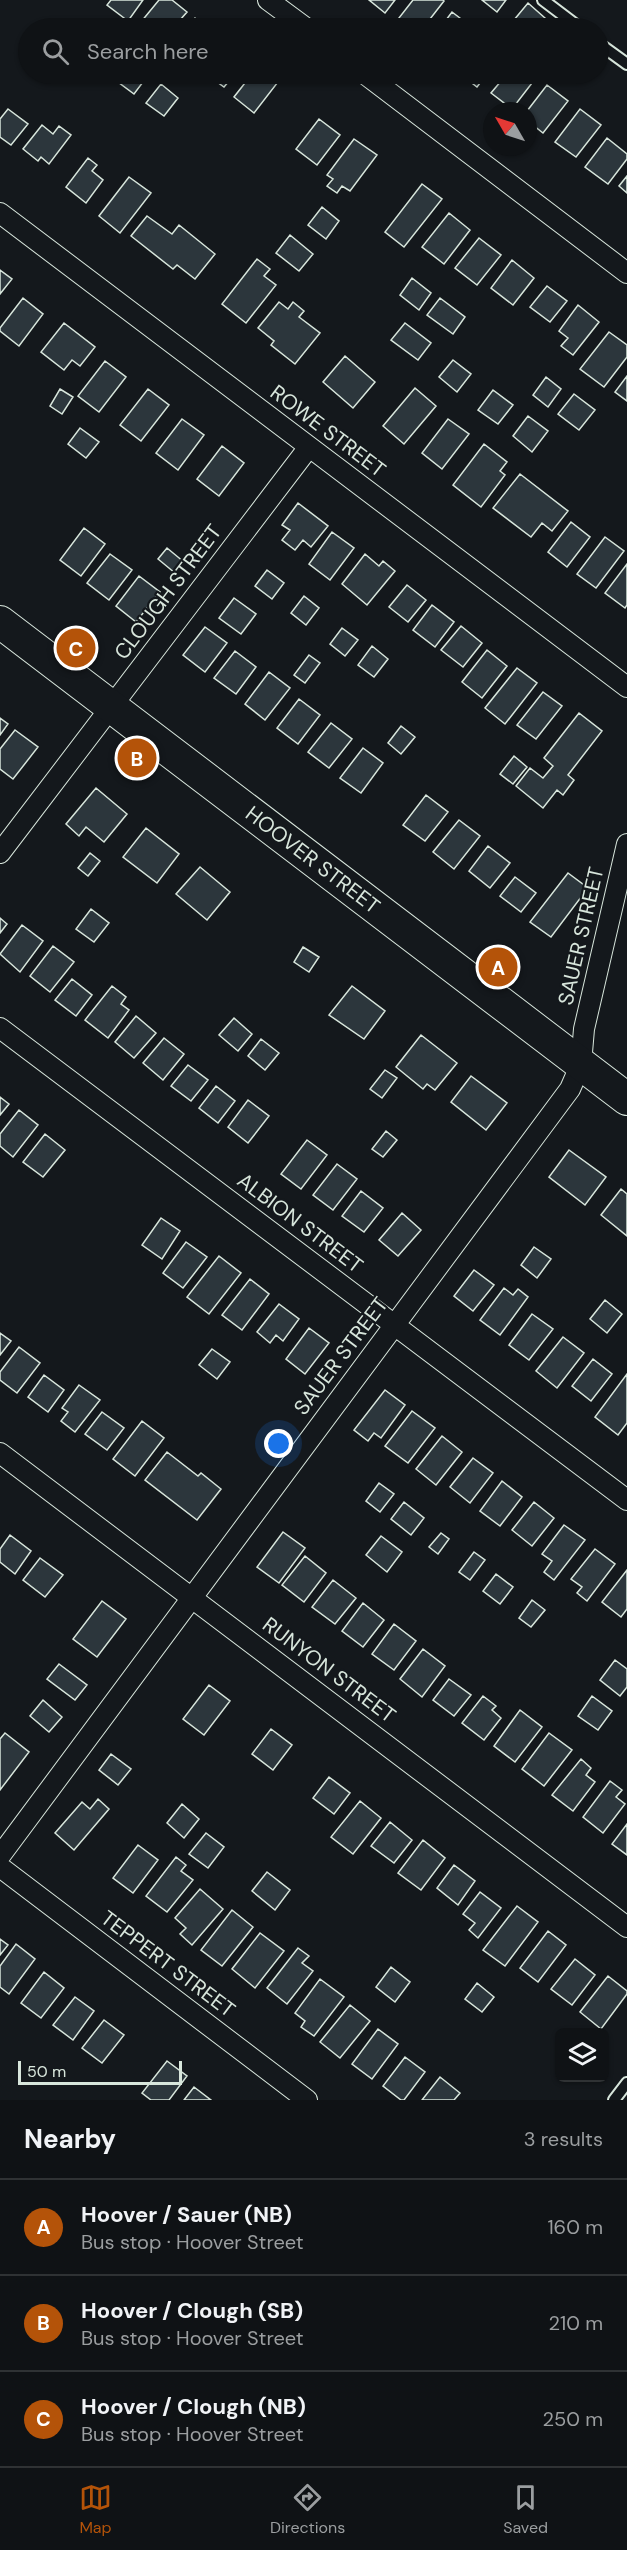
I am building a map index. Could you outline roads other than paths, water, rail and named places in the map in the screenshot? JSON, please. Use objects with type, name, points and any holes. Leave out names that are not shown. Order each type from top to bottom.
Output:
[{"type":"main road","name":"HOOVER STREET","points":[[0,622],[627,1099]]},
{"type":"street","points":[[268,0],[292,18]]},
{"type":"street","points":[[378,84],[627,273]]},
{"type":"street","name":"ROWE STREET","points":[[0,213],[627,687]]},
{"type":"street","name":"CLOUGH STREET","points":[[0,853],[309,447]]},
{"type":"street","name":"SAUER STREET","points":[[0,1856],[570,1089],[581,1064],[584,1029],[627,844]]},
{"type":"street","name":"ALBION STREET","points":[[0,1028],[627,1500]]},
{"type":"street","name":"RUNYON STREET","points":[[0,1453],[627,1927]]},
{"type":"street","name":"TEPPERT STREET","points":[[0,1866],[307,2100]]},
{"type":"lane","points":[[543,0],[567,18]]},
{"type":"lane","points":[[609,51],[627,64]]},
{"type":"lane","points":[[614,2100],[627,2083]]},
{"type":"place","name":"Hoover / Clough (NB)","points":[[76,648]]},
{"type":"place","name":"Hoover / Clough (SB)","points":[[137,758]]},
{"type":"place","name":"Hoover / Sauer (NB)","points":[[498,967]]}]
